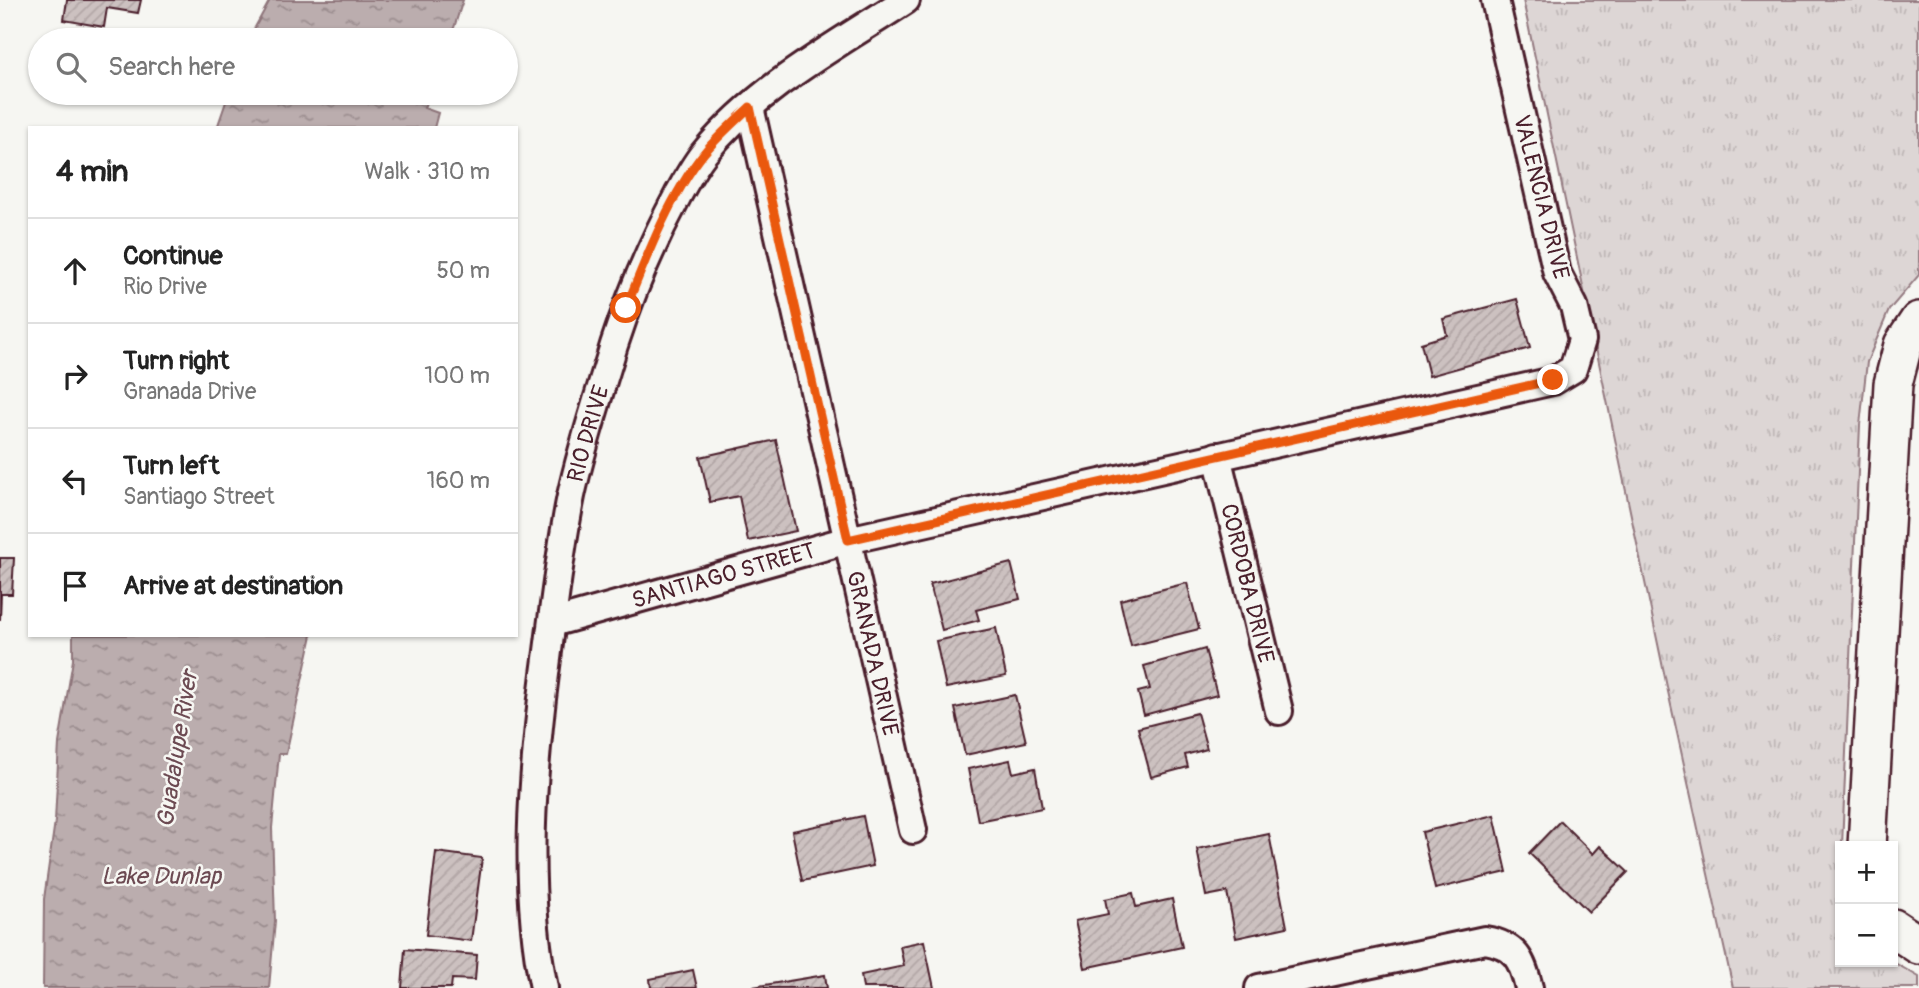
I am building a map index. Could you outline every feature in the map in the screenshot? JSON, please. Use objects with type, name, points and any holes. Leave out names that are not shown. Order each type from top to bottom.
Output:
[{"type":"main road","points":[[1867,841],[1893,384],[1903,345],[1919,321]]},
{"type":"main road","points":[[1898,931],[1919,945]]},
{"type":"street","name":"RIO DRIVE","points":[[544,988],[536,942],[532,825],[539,724],[562,547],[572,493],[626,308],[661,227],[703,154],[750,107],[816,58],[906,0]]},
{"type":"street","name":"VALENCIA DRIVE","points":[[1495,0],[1557,273],[1574,306],[1583,340],[1573,369],[1553,380]]},
{"type":"street","name":"GRANADA DRIVE","points":[[750,107],[913,830]]},
{"type":"street","name":"SANTIAGO STREET","points":[[552,623],[848,540],[1553,380]]},
{"type":"street","name":"CORDOBA DRIVE","points":[[1217,456],[1279,711]]},
{"type":"street","points":[[1259,988],[1485,940],[1497,942],[1517,956],[1523,965],[1529,988]]},
{"type":"green space","points":[[1523,0],[1919,0],[1919,275],[1889,310],[1867,362],[1860,425],[1842,841],[1835,841],[1835,967],[1898,967],[1898,965],[1919,977],[1919,988],[1733,988]]},
{"type":"water","points":[[270,0],[463,0],[454,28],[255,28]]},
{"type":"water","points":[[225,105],[425,105],[424,108],[438,113],[435,126],[218,126]]},
{"type":"water","name":"Lake Dunlap","points":[[73,637],[312,637],[286,754],[279,754],[272,828],[275,921],[269,988],[43,988],[44,899],[55,821],[59,743],[73,660]]},
{"type":"building","points":[[67,0],[141,0],[138,13],[107,8],[104,27],[64,20]]},
{"type":"building","points":[[1517,299],[1530,348],[1429,376],[1421,343],[1447,335],[1443,319]]},
{"type":"building","points":[[776,440],[796,531],[748,541],[739,496],[710,502],[700,457]]},
{"type":"building","points":[[0,558],[14,558],[12,594],[1,594],[0,620]]},
{"type":"building","points":[[1011,563],[1020,599],[976,610],[979,620],[942,630],[930,584]]},
{"type":"building","points":[[1187,583],[1199,629],[1131,646],[1120,600]]},
{"type":"building","points":[[996,628],[1006,676],[946,688],[936,641]]},
{"type":"building","points":[[1205,649],[1217,695],[1144,715],[1138,692],[1150,689],[1144,666]]},
{"type":"building","points":[[1015,695],[1026,742],[965,755],[955,708]]},
{"type":"building","points":[[1197,713],[1207,749],[1185,755],[1188,767],[1151,777],[1138,728]]},
{"type":"building","points":[[1010,760],[1013,773],[1035,768],[1042,808],[978,821],[968,769]]},
{"type":"building","points":[[1494,815],[1507,872],[1435,889],[1422,832]]},
{"type":"building","points":[[863,816],[873,866],[802,881],[792,831]]},
{"type":"building","points":[[1560,821],[1593,854],[1600,846],[1628,872],[1589,912],[1529,853]]},
{"type":"building","points":[[1269,834],[1287,927],[1236,938],[1227,892],[1206,896],[1197,849]]},
{"type":"building","points":[[436,852],[482,858],[471,941],[426,935]]},
{"type":"building","points":[[1133,893],[1136,907],[1172,899],[1182,947],[1085,968],[1075,921],[1108,914],[1105,899]]},
{"type":"building","points":[[924,941],[934,988],[863,988],[861,975],[904,966],[900,946]]},
{"type":"building","points":[[405,949],[477,955],[475,980],[452,979],[451,988],[402,988]]},
{"type":"building","points":[[693,970],[697,988],[651,988],[650,979]]},
{"type":"building","points":[[825,975],[827,988],[747,988]]},
{"type":"route","points":[[626,308],[661,227],[684,184],[703,154],[750,107],[848,540],[1553,380]]},
{"type":"water label","name":"Guadalupe River","points":[[177,749]]}]
